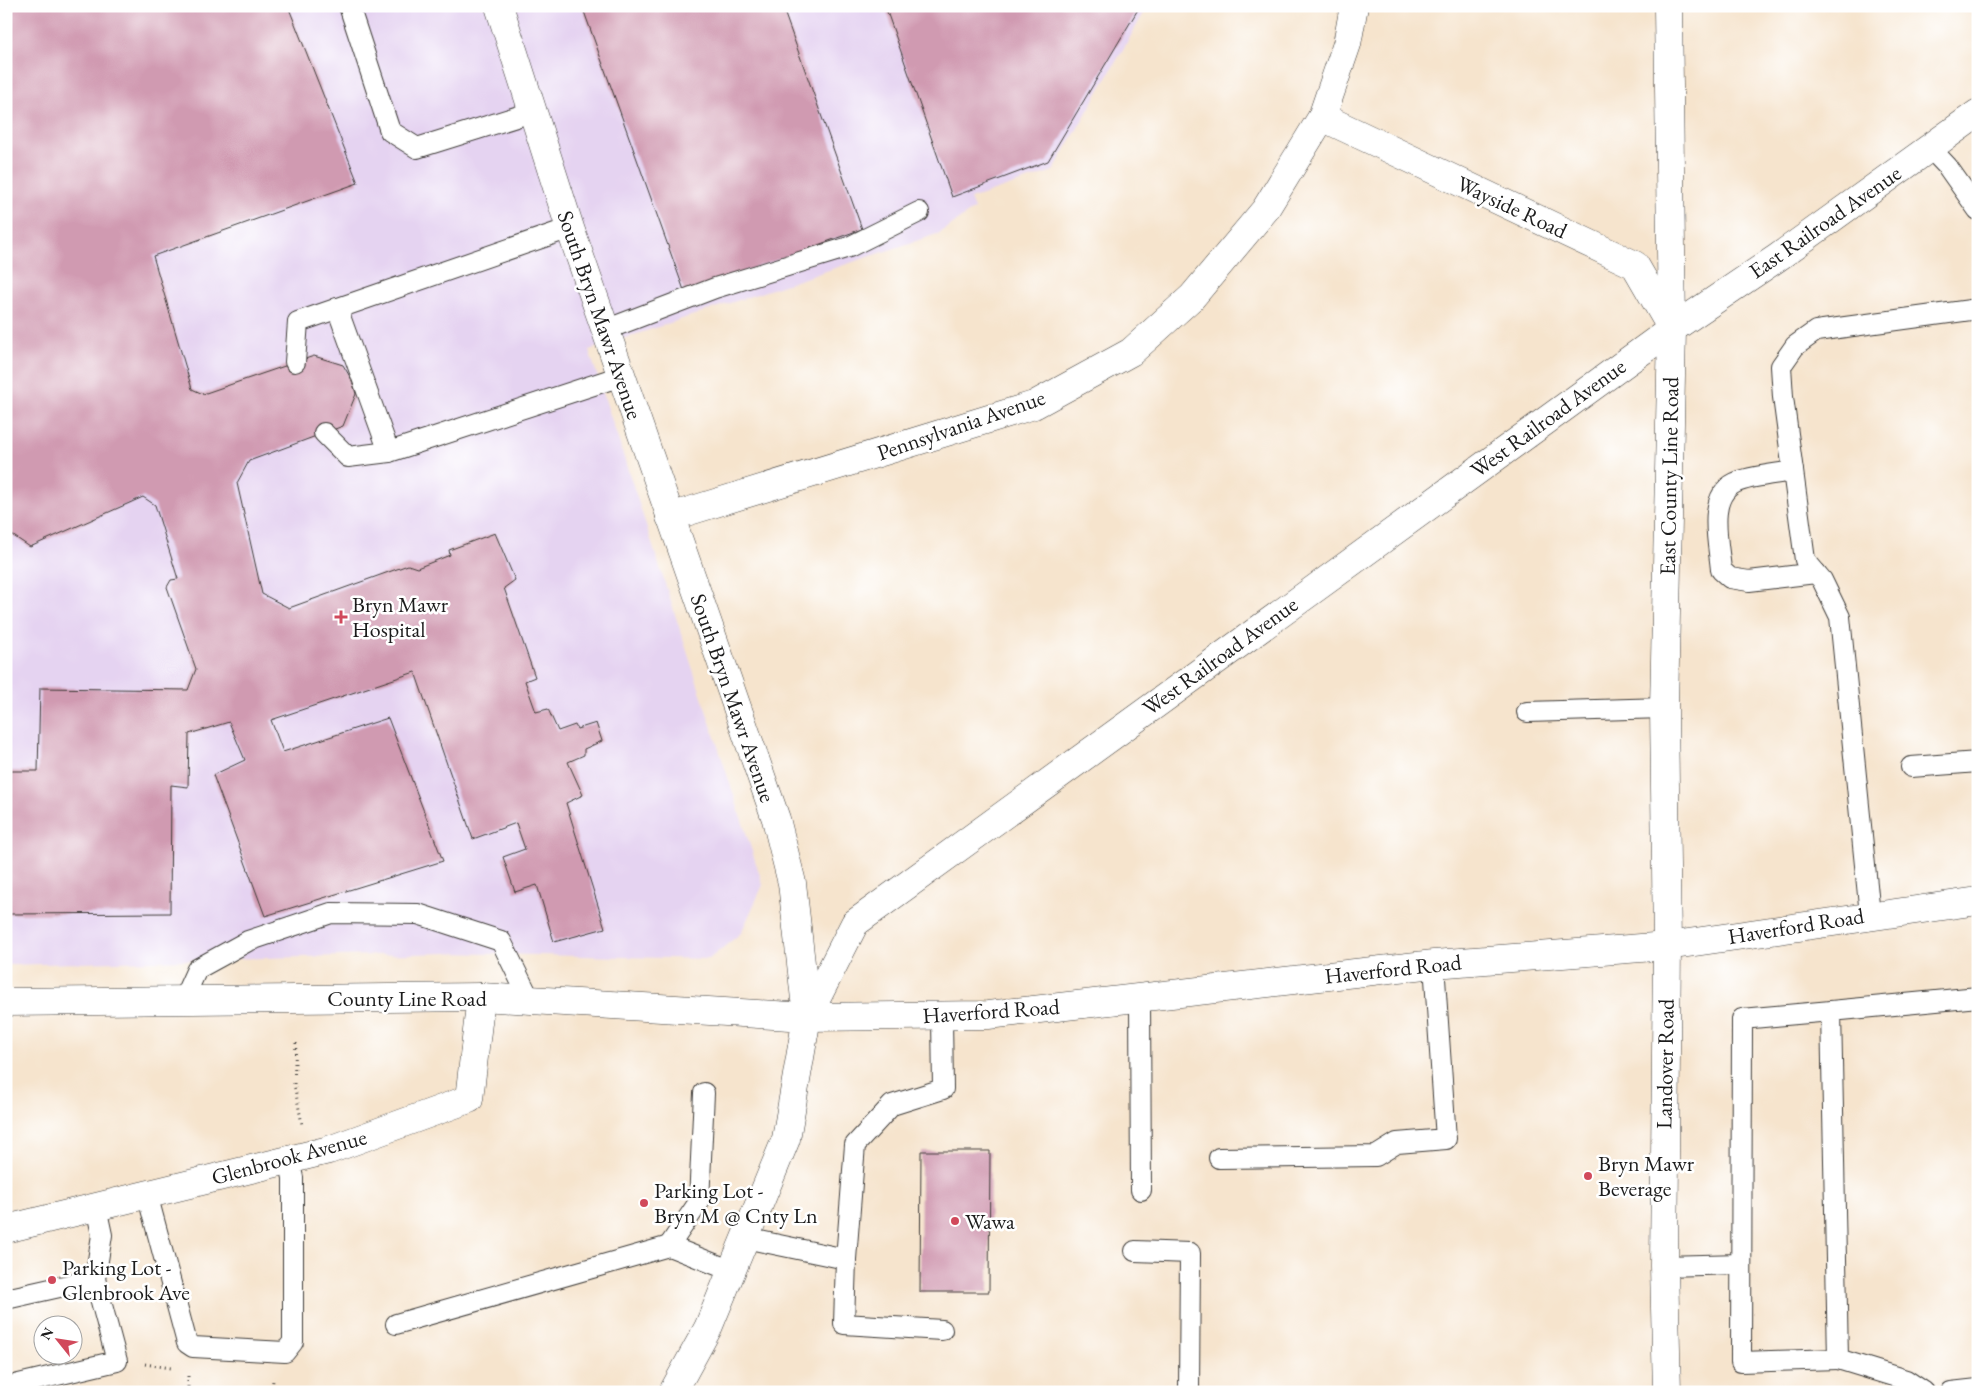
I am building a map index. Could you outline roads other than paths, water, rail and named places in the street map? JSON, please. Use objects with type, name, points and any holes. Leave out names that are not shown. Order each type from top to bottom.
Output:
[{"type":"street","name":"South Bryn Mawr Avenue","points":[[499,6],[570,228],[776,819],[792,883],[807,1017],[786,1139],[708,1328],[673,1392]]},
{"type":"street","name":"Pennsylvania Avenue","points":[[670,517],[1034,405],[1131,352],[1192,297],[1259,217],[1322,117],[1347,44],[1354,6]]},
{"type":"street","name":"East County Line Road","points":[[1666,946],[1664,708],[1672,329],[1668,6]]},
{"type":"street","name":"East Railroad Avenue","points":[[1672,329],[1777,258],[1978,113]]},
{"type":"street","name":"Wayside Road","points":[[1322,117],[1635,265],[1672,329]]},
{"type":"street","name":"West Railroad Avenue","points":[[807,1017],[855,922],[1672,329]]},
{"type":"street","name":"Haverford Road","points":[[807,1017],[988,1015],[1434,964],[1666,946],[1870,915],[1978,901]]},
{"type":"street","name":"Landover Road","points":[[1666,946],[1664,1266],[1667,1392]]},
{"type":"street","name":"County Line Road","points":[[6,1002],[481,997],[807,1017]]},
{"type":"street","name":"Glenbrook Avenue","points":[[6,1229],[329,1150],[469,1099],[481,997]]},
{"type":"lane","points":[[349,6],[390,131],[417,148],[532,112]]},
{"type":"lane","points":[[1930,148],[1947,166],[1978,210]]},
{"type":"lane","points":[[605,330],[715,288],[849,247],[919,212]]},
{"type":"lane","points":[[295,362],[298,322],[570,228]]},
{"type":"lane","points":[[337,308],[389,452]]},
{"type":"lane","points":[[1870,915],[1840,617],[1822,580],[1805,560],[1781,366],[1795,346],[1816,331],[1978,308]]},
{"type":"lane","points":[[324,433],[348,457],[389,452],[621,376]]},
{"type":"lane","points":[[1793,471],[1736,482],[1724,490],[1717,507],[1721,570],[1730,578],[1749,581],[1816,573]]},
{"type":"lane","points":[[1527,712],[1664,708]]},
{"type":"lane","points":[[1911,767],[1978,762]]},
{"type":"lane","points":[[183,1000],[197,969],[248,941],[331,914],[418,914],[501,941],[530,1000]]},
{"type":"lane","points":[[1219,1158],[1376,1156],[1397,1143],[1446,1139],[1434,964]]},
{"type":"lane","points":[[1924,1392],[1906,1380],[1838,1359],[1741,1362],[1742,1019],[1978,997]]},
{"type":"lane","points":[[1140,998],[1140,1190]]},
{"type":"lane","points":[[1831,1011],[1838,1359]]},
{"type":"lane","points":[[942,1017],[943,1089],[892,1105],[855,1145],[846,1259],[844,1324],[942,1330]]},
{"type":"lane","points":[[669,1246],[699,1202],[704,1092]]},
{"type":"lane","points":[[147,1194],[187,1342],[194,1347],[285,1352],[293,1342],[294,1178],[289,1159]]},
{"type":"lane","points":[[6,1387],[117,1361],[95,1279],[102,1235],[96,1207]]},
{"type":"lane","points":[[745,1238],[846,1259]]},
{"type":"lane","points":[[396,1324],[669,1246],[732,1271]]},
{"type":"lane","points":[[1135,1251],[1190,1253],[1190,1392]]},
{"type":"lane","points":[[1664,1266],[1741,1264]]},
{"type":"lane","points":[[6,1299],[95,1279]]},
{"type":"lane","points":[[1952,1392],[1978,1389]]},
{"type":"place","name":"Bryn Mawr Hospital","points":[[341,617]]},
{"type":"place","name":"Bryn Mawr Beverage","points":[[1588,1176]]},
{"type":"place","name":"Parking Lot - Bryn M @ Cnty Ln","points":[[644,1203]]},
{"type":"place","name":"Wawa","points":[[955,1221]]},
{"type":"place","name":"Parking Lot - Glenbrook Ave","points":[[52,1280]]}]
